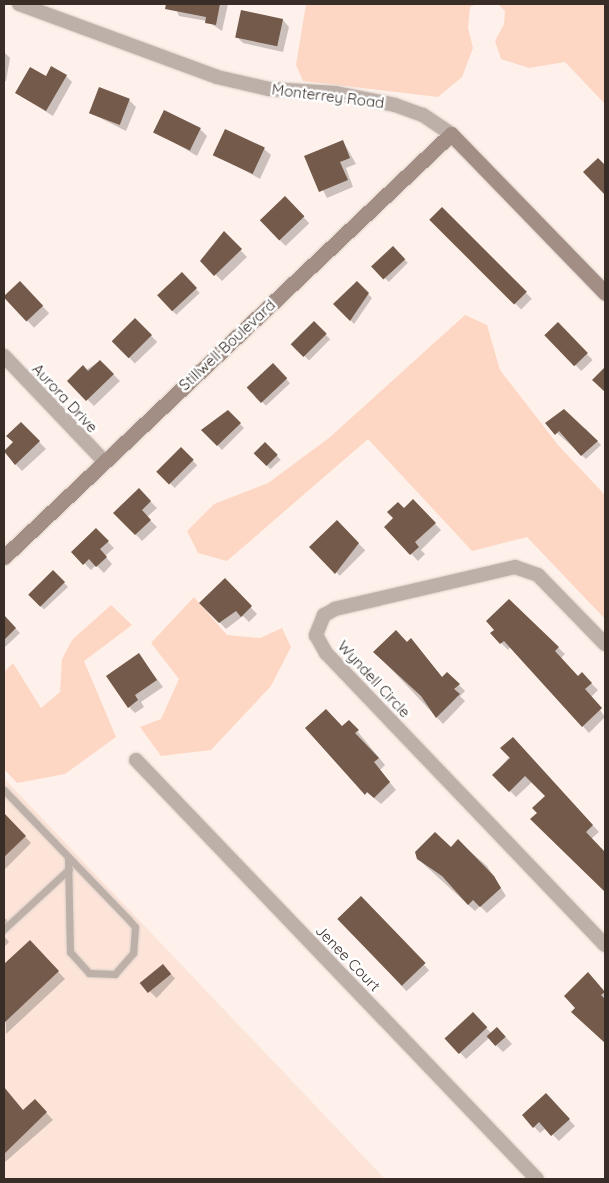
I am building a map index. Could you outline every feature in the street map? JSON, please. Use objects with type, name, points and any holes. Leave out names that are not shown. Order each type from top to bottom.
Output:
[{"type":"street","name":"Monterrey Road","points":[[19,4],[217,77],[269,89],[336,94],[395,104],[423,115],[451,134],[605,293]]},
{"type":"street","name":"Stillwell Boulevard","points":[[4,557],[451,134]]},
{"type":"street","name":"Aurora Drive","points":[[4,356],[104,462]]},
{"type":"street","name":"Wyndell Circle","points":[[605,644],[551,586],[527,568],[515,567],[335,609],[324,615],[316,635],[326,653],[605,945]]},
{"type":"street","name":"Jenee Court","points":[[136,760],[536,1179]]},
{"type":"lane","points":[[4,790],[68,857],[134,927],[134,953],[115,974],[102,977],[89,972],[70,952],[68,857]]},
{"type":"lane","points":[[4,929],[69,869]]},
{"type":"shaded area","points":[[306,4],[476,4],[470,7],[468,28],[473,48],[462,77],[438,97],[303,81],[296,65]]},
{"type":"shaded area","points":[[498,4],[605,4],[605,104],[565,62],[529,68],[501,59],[495,41],[504,24],[505,11]]},
{"type":"shaded area","points":[[465,315],[487,325],[500,370],[558,445],[605,495],[605,619],[527,537],[472,551],[368,439],[227,561],[198,553],[187,531],[214,504],[268,483],[329,438]]},
{"type":"shaded area","points":[[194,597],[227,635],[260,638],[282,628],[291,647],[271,686],[211,750],[161,756],[140,727],[161,719],[179,679],[151,643]]},
{"type":"shaded area","points":[[111,605],[132,625],[84,661],[116,737],[65,774],[17,783],[4,769],[4,672],[13,663],[41,708],[60,692],[62,659],[72,640]]},
{"type":"shaded area","points":[[4,778],[385,1179],[4,1179]]},
{"type":"building","points":[[166,4],[220,4],[216,25],[205,23],[206,17],[165,9]]},
{"type":"building","points":[[241,10],[283,19],[277,46],[235,37]]},
{"type":"building","points":[[51,66],[67,75],[46,111],[15,93],[30,67],[46,76]]},
{"type":"building","points":[[99,87],[130,99],[120,125],[89,113]]},
{"type":"building","points":[[164,110],[201,128],[190,150],[153,132]]},
{"type":"building","points":[[225,129],[265,148],[253,174],[213,155]]},
{"type":"building","points":[[343,140],[350,158],[340,162],[348,180],[319,192],[304,156]]},
{"type":"building","points":[[598,158],[605,165],[605,195],[583,172]]},
{"type":"building","points":[[285,196],[304,216],[279,240],[260,220]]},
{"type":"building","points":[[442,207],[527,292],[514,305],[429,220]]},
{"type":"building","points":[[224,231],[242,249],[214,276],[200,261]]},
{"type":"building","points":[[393,246],[405,259],[383,280],[371,266]]},
{"type":"building","points":[[182,272],[197,288],[172,311],[157,295]]},
{"type":"building","points":[[20,281],[43,306],[26,322],[4,298]]},
{"type":"building","points":[[357,281],[369,293],[350,321],[333,304]]},
{"type":"building","points":[[135,318],[152,335],[129,358],[112,341]]},
{"type":"building","points":[[314,321],[327,334],[303,357],[291,344]]},
{"type":"building","points":[[558,322],[588,353],[574,366],[544,335]]},
{"type":"building","points":[[100,360],[114,374],[86,401],[67,381],[83,365],[88,371]]},
{"type":"building","points":[[273,363],[287,378],[261,403],[247,388]]},
{"type":"building","points":[[605,367],[605,392],[592,380]]},
{"type":"building","points":[[564,409],[598,441],[581,456],[559,431],[555,435],[545,423]]},
{"type":"building","points":[[228,410],[241,423],[217,446],[201,430]]},
{"type":"building","points":[[21,422],[40,441],[15,465],[4,451],[13,442],[6,436]]},
{"type":"building","points":[[265,442],[278,455],[266,466],[254,453]]},
{"type":"building","points":[[181,447],[194,460],[169,484],[156,472]]},
{"type":"building","points":[[139,488],[151,501],[142,510],[151,520],[135,535],[113,513]]},
{"type":"building","points":[[413,499],[436,523],[415,542],[419,547],[410,555],[384,527],[393,518],[387,512],[398,502],[404,508]]},
{"type":"building","points":[[337,520],[359,543],[335,574],[309,547]]},
{"type":"building","points":[[96,528],[109,541],[100,549],[107,557],[96,567],[89,559],[83,565],[71,552]]},
{"type":"building","points":[[53,570],[65,582],[40,607],[28,595]]},
{"type":"building","points":[[225,578],[252,606],[241,617],[236,611],[219,623],[199,603]]},
{"type":"building","points":[[509,599],[559,647],[555,651],[578,676],[582,672],[592,683],[585,689],[602,708],[582,727],[504,641],[500,644],[490,633],[494,630],[486,621]]},
{"type":"building","points":[[4,615],[16,628],[4,640]]},
{"type":"building","points":[[396,630],[407,642],[411,638],[442,677],[447,672],[460,684],[454,689],[460,694],[436,718],[421,696],[373,652]]},
{"type":"building","points":[[139,653],[157,680],[135,695],[138,700],[128,708],[106,676]]},
{"type":"building","points":[[326,709],[342,726],[349,720],[359,730],[355,733],[379,758],[374,762],[390,782],[374,798],[367,792],[365,795],[305,728]]},
{"type":"building","points":[[513,737],[593,825],[586,832],[605,852],[605,892],[530,819],[537,813],[532,808],[545,796],[525,776],[509,792],[492,775],[510,758],[500,748]]},
{"type":"building","points":[[4,813],[26,836],[4,857]]},
{"type":"building","points":[[435,832],[451,847],[458,839],[494,876],[501,888],[480,907],[473,900],[468,905],[442,876],[417,859],[415,852]]},
{"type":"building","points":[[361,896],[426,963],[402,986],[337,919]]},
{"type":"building","points":[[30,940],[59,971],[4,1023],[4,964]]},
{"type":"building","points":[[163,964],[171,974],[148,993],[140,983]]},
{"type":"building","points":[[588,972],[605,992],[601,995],[605,999],[605,1043],[571,1012],[575,1008],[564,996]]},
{"type":"building","points":[[473,1012],[487,1027],[459,1054],[444,1039]]},
{"type":"building","points":[[497,1027],[506,1037],[495,1046],[487,1036]]},
{"type":"building","points":[[4,1087],[23,1110],[35,1099],[47,1112],[4,1154]]},
{"type":"building","points":[[546,1093],[570,1119],[551,1136],[539,1122],[533,1128],[522,1115]]}]
